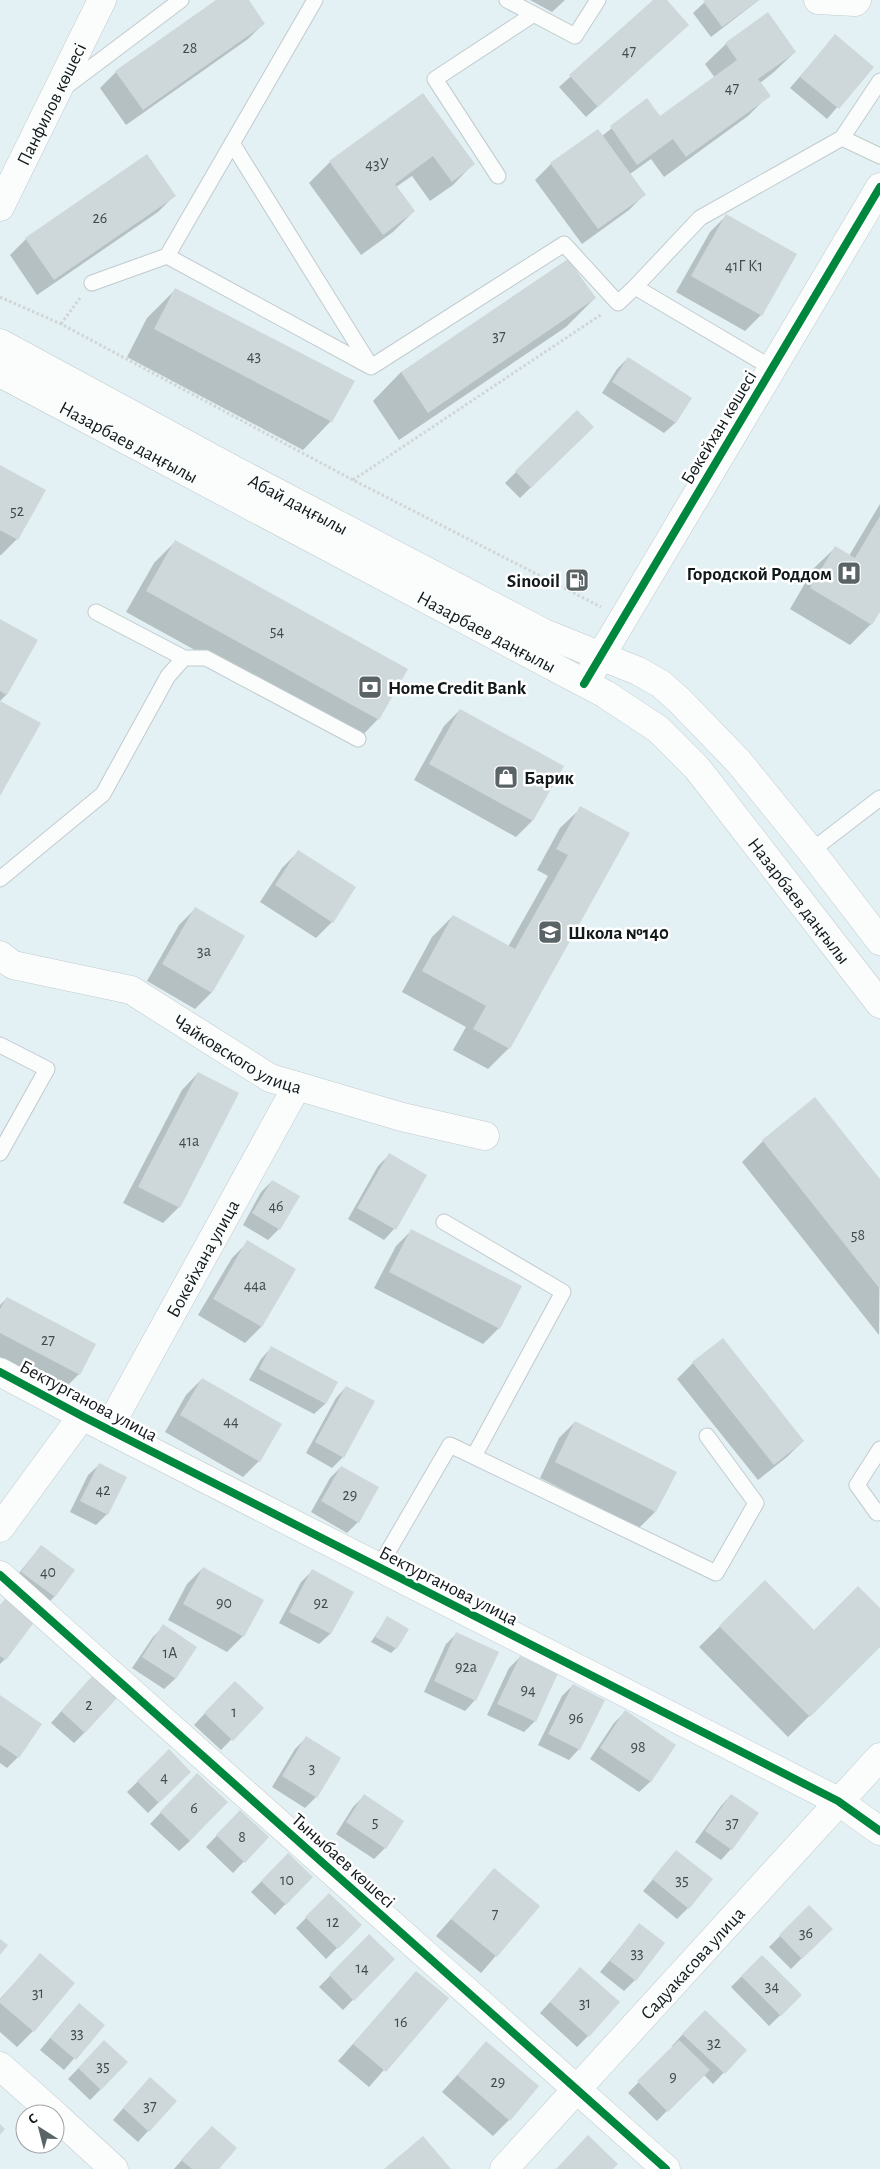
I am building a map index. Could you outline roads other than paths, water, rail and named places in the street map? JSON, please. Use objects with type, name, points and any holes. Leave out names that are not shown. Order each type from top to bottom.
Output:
[{"type":"street","name":"Панфилов көшесі","points":[[0,207],[102,0]]},
{"type":"street","points":[[818,0],[856,1]]},
{"type":"street","name":"Бөкейхан көшесі","points":[[584,684],[772,368],[877,198]]},
{"type":"street","name":"Абай даңғылы","points":[[0,343],[236,471],[544,634],[601,656]]},
{"type":"street","name":"Назарбаев даңғылы","points":[[0,373],[584,684],[646,719],[697,768],[880,1004]]},
{"type":"street","name":"Назарбаев даңғылы","points":[[601,656],[638,671],[671,692],[739,762],[880,941]]},
{"type":"street","name":"Чайковского улица","points":[[0,955],[13,965],[131,990],[270,1078],[402,1117],[486,1136]]},
{"type":"street","name":"Бокейхана улица","points":[[108,1429],[297,1086]]},
{"type":"street","name":"Бектурганова улица","points":[[0,1372],[82,1416],[838,1801],[880,1832]]},
{"type":"street","points":[[0,1528],[82,1416]]},
{"type":"street","name":"Тыныбаев көшесі","points":[[0,1575],[666,2169]]},
{"type":"street","name":"Садуакасова улица","points":[[504,2169],[880,1757]]},
{"type":"street","points":[[0,2066],[42,2104]]},
{"type":"street","points":[[65,2125],[114,2169]]},
{"type":"lane","points":[[56,94],[181,0]]},
{"type":"lane","points":[[92,283],[167,256],[315,0]]},
{"type":"lane","points":[[507,0],[575,36],[598,0]]},
{"type":"lane","points":[[498,176],[435,79],[534,14]]},
{"type":"lane","points":[[371,367],[564,244],[618,303],[700,218],[842,138],[880,80]]},
{"type":"lane","points":[[842,138],[880,156]]},
{"type":"lane","points":[[232,143],[371,367]]},
{"type":"lane","points":[[167,256],[371,367]]},
{"type":"lane","points":[[635,287],[772,368]]},
{"type":"lane","points":[[96,612],[184,658],[206,658],[358,740]]},
{"type":"lane","points":[[0,879],[103,794],[168,676],[184,658]]},
{"type":"lane","points":[[811,851],[880,798]]},
{"type":"lane","points":[[0,1045],[47,1069],[0,1153]]},
{"type":"lane","points":[[444,1222],[563,1292],[474,1456]]},
{"type":"lane","points":[[379,1567],[450,1445],[716,1573],[756,1503],[708,1436]]},
{"type":"lane","points":[[880,1449],[857,1485],[877,1513],[880,1511]]},
{"type":"place","name":"Городской Роддом","points":[[849,573]]},
{"type":"place","name":"Sinooil","points":[[577,580]]},
{"type":"place","name":"Home Credit Bank","points":[[370,687]]},
{"type":"place","name":"Барик","points":[[506,777]]},
{"type":"place","name":"Школа №140","points":[[550,932]]}]
